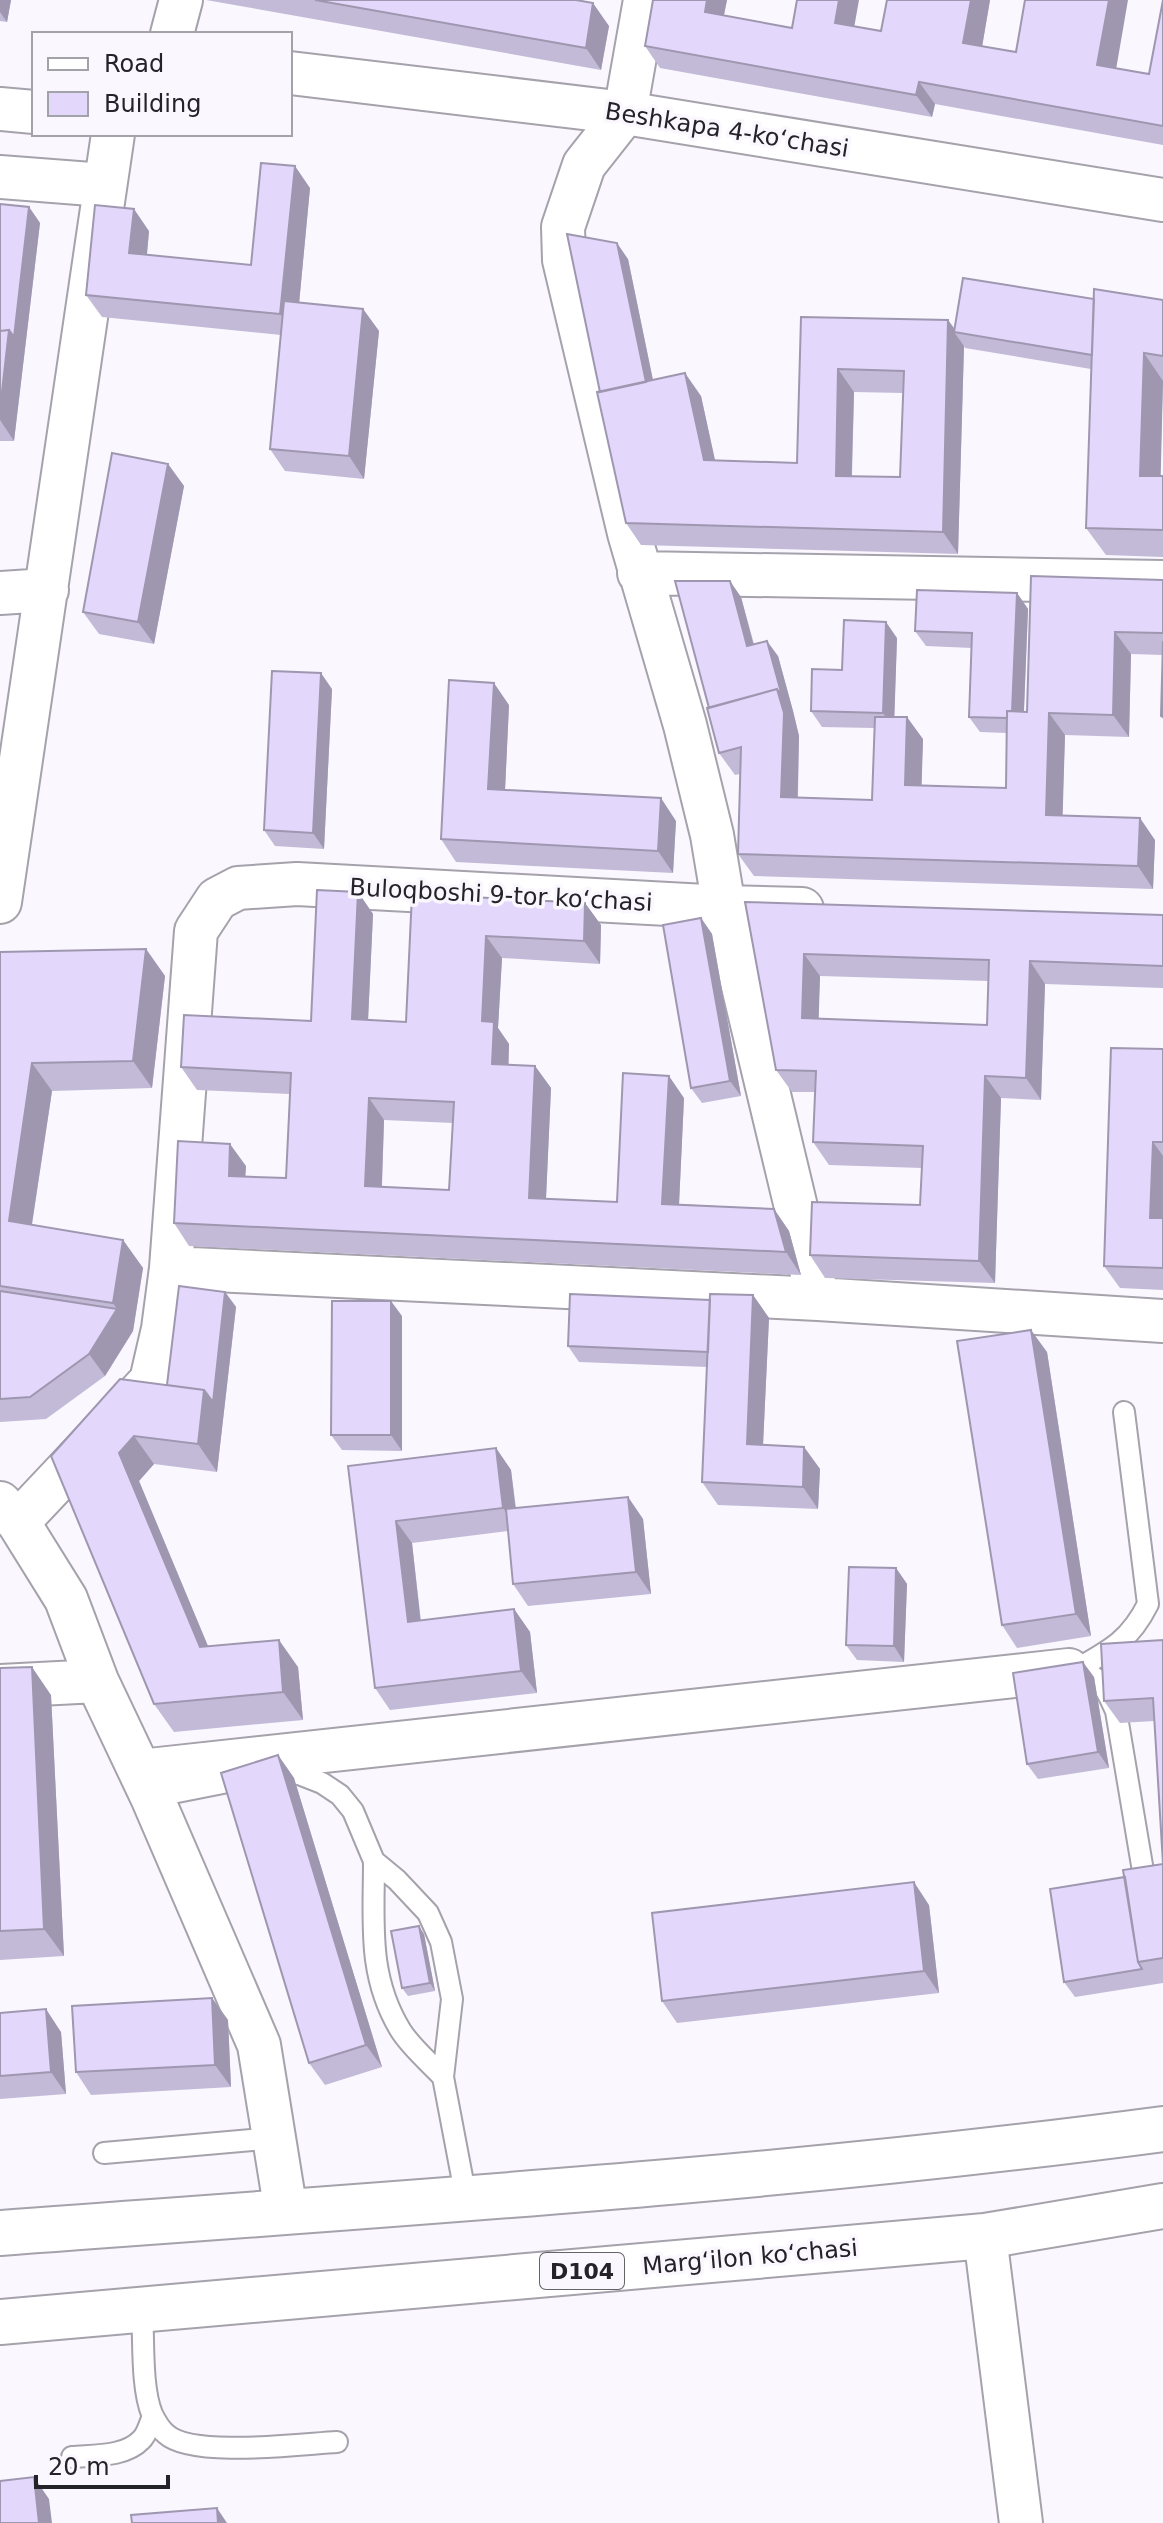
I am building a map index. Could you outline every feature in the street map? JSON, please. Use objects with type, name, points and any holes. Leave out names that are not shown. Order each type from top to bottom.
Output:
[{"type":"main road","points":[[0,2233],[466,2198],[1006,2150],[1163,2129]]},
{"type":"main road","name":"Margʻilon koʻchasi","points":[[0,2322],[985,2236],[1163,2206]]},
{"type":"street","points":[[173,32],[181,0]]},
{"type":"street","points":[[645,0],[625,113],[584,165],[563,227],[564,260],[639,573],[688,739],[712,835],[724,907],[818,1299]]},
{"type":"street","name":"Beshkapa 4-koʻchasi","points":[[292,73],[625,113],[1163,200]]},
{"type":"street","points":[[0,109],[32,112]]},
{"type":"street","points":[[0,902],[113,136]]},
{"type":"street","points":[[0,177],[104,185]]},
{"type":"street","points":[[639,573],[1163,582]]},
{"type":"street","points":[[0,593],[47,590]]},
{"type":"street","name":"Buloqboshi 9-tor koʻchasi","points":[[9,1513],[151,1381],[163,1329],[171,1268],[196,931],[217,899],[238,888],[297,884],[724,907],[834,909]]},
{"type":"street","points":[[171,1268],[818,1299],[1163,1321]]},
{"type":"street","points":[[9,1513],[66,1599],[97,1681],[146,1784],[259,2045],[286,2212]]},
{"type":"street","points":[[146,1784],[1077,1669]]},
{"type":"street","points":[[0,1686],[97,1681]]},
{"type":"street","points":[[985,2236],[1021,2523]]},
{"type":"lane","points":[[1077,1669],[1124,1640],[1148,1604],[1124,1412]]},
{"type":"lane","points":[[1077,1669],[1094,1675],[1106,1689],[1116,1711],[1145,1883]]},
{"type":"lane","points":[[146,1784],[271,1773],[299,1774],[322,1783],[340,1795],[353,1811],[374,1861],[373,1944],[383,1994],[402,2032],[443,2077]]},
{"type":"lane","points":[[374,1861],[428,1913],[441,1942],[452,1999],[443,2077],[466,2198]]},
{"type":"lane","points":[[104,2153],[274,2138]]},
{"type":"lane","points":[[142,2309],[147,2398],[153,2416],[167,2436],[186,2444],[210,2448],[337,2442]]},
{"type":"lane","points":[[72,2457],[127,2449],[142,2439],[153,2416]]},
{"type":"building","points":[[315,0],[576,0],[593,3],[586,48]]},
{"type":"building","points":[[653,0],[707,0],[705,12],[792,28],[797,0],[839,0],[835,23],[881,31],[887,0],[971,0],[963,43],[1016,52],[1025,0],[1109,0],[1097,65],[1149,74],[1163,0],[1163,126],[919,82],[916,95],[645,46]]},
{"type":"building","points":[[261,163],[295,166],[280,314],[86,295],[95,205],[134,209],[129,253],[251,265]]},
{"type":"building","points":[[0,204],[29,207],[14,337],[9,330],[0,331]]},
{"type":"building","points":[[567,234],[617,243],[646,382],[600,392]]},
{"type":"building","points":[[963,278],[1094,299],[1092,355],[954,332]]},
{"type":"building","points":[[1094,289],[1163,300],[1163,356],[1144,353],[1140,476],[1163,476],[1163,530],[1086,528]]},
{"type":"building","points":[[284,301],[363,309],[349,456],[270,449]]},
{"type":"building","points":[[801,317],[948,320],[943,532],[626,523],[597,392],[685,373],[704,460],[797,463]],"holes":[[[838,369],[904,371],[900,477],[836,476]]]},
{"type":"building","points":[[9,330],[0,409],[0,331]]},
{"type":"building","points":[[112,453],[168,464],[138,622],[83,612]]},
{"type":"building","points":[[1031,576],[1163,580],[1163,633],[1115,632],[1113,715],[1049,713],[1046,815],[1140,818],[1138,866],[738,854],[741,747],[719,753],[707,708],[777,689],[784,713],[781,797],[872,800],[875,717],[907,717],[905,785],[1006,788],[1007,711],[1027,712]]},
{"type":"building","points":[[675,581],[730,581],[747,646],[767,641],[782,696],[777,689],[709,708]]},
{"type":"building","points":[[917,590],[1017,593],[1012,711],[1007,711],[1007,718],[969,717],[972,633],[915,631]]},
{"type":"building","points":[[844,620],[886,622],[883,713],[811,711],[812,669],[842,670]]},
{"type":"building","points":[[1163,641],[1163,717],[1161,716]]},
{"type":"building","points":[[272,671],[321,673],[313,833],[264,830]]},
{"type":"building","points":[[449,680],[494,683],[488,789],[661,798],[658,851],[441,839]]},
{"type":"building","points":[[317,890],[358,892],[352,1019],[406,1022],[412,894],[585,903],[584,941],[486,936],[482,1021],[494,1022],[492,1064],[535,1066],[529,1198],[617,1202],[623,1073],[669,1076],[662,1204],[774,1209],[786,1252],[174,1223],[178,1141],[230,1144],[229,1176],[286,1178],[291,1073],[181,1067],[184,1015],[311,1021]],"holes":[[[369,1098],[454,1102],[449,1190],[365,1186]]]},
{"type":"building","points":[[745,902],[1163,915],[1163,966],[1030,961],[1026,1078],[985,1076],[979,1261],[810,1255],[812,1202],[920,1205],[923,1146],[813,1142],[816,1071],[776,1070]],"holes":[[[804,954],[989,960],[987,1025],[802,1018]]]},
{"type":"building","points":[[701,918],[730,1081],[691,1088],[663,925]]},
{"type":"building","points":[[146,949],[133,1061],[32,1063],[9,1221],[123,1240],[113,1303],[0,1286],[0,952]]},
{"type":"building","points":[[1111,1048],[1163,1049],[1163,1142],[1153,1142],[1150,1218],[1163,1218],[1163,1268],[1104,1266]]},
{"type":"building","points":[[179,1286],[225,1292],[213,1402],[204,1390],[167,1385]]},
{"type":"building","points":[[0,1291],[117,1309],[89,1354],[30,1397],[0,1399]]},
{"type":"building","points":[[570,1294],[710,1300],[708,1352],[568,1346]]},
{"type":"building","points":[[710,1294],[753,1295],[747,1444],[804,1447],[803,1487],[702,1482]]},
{"type":"building","points":[[332,1301],[391,1301],[391,1435],[331,1435]]},
{"type":"building","points":[[1031,1330],[1076,1614],[1002,1625],[957,1341]]},
{"type":"building","points":[[120,1379],[204,1390],[198,1444],[134,1436],[119,1453],[200,1647],[279,1640],[283,1692],[154,1704],[51,1456]]},
{"type":"building","points":[[496,1448],[503,1508],[396,1521],[408,1622],[514,1609],[521,1671],[375,1688],[348,1466]]},
{"type":"building","points":[[628,1497],[636,1572],[513,1584],[506,1509]]},
{"type":"building","points":[[849,1567],[896,1568],[894,1646],[846,1645]]},
{"type":"building","points":[[1163,1640],[1163,1864],[1153,1698],[1104,1701],[1101,1644]]},
{"type":"building","points":[[1083,1662],[1098,1752],[1027,1764],[1013,1673]]},
{"type":"building","points":[[32,1667],[44,1929],[0,1931],[0,1668]]},
{"type":"building","points":[[278,1755],[366,2045],[309,2063],[221,1773]]},
{"type":"building","points":[[1163,1864],[1163,1958],[1138,1962],[1123,1870]]},
{"type":"building","points":[[1125,1877],[1138,1962],[1142,1969],[1064,1982],[1050,1889]]},
{"type":"building","points":[[914,1882],[924,1971],[662,2001],[652,1913]]},
{"type":"building","points":[[419,1926],[430,1983],[402,1988],[391,1931]]},
{"type":"building","points":[[212,1998],[215,2065],[76,2072],[72,2006]]},
{"type":"building","points":[[46,2009],[51,2072],[0,2076],[0,2013]]},
{"type":"building","points":[[34,2477],[39,2523],[0,2523],[0,2481]]},
{"type":"building","points":[[217,2508],[218,2523],[132,2523],[131,2515]]}]
